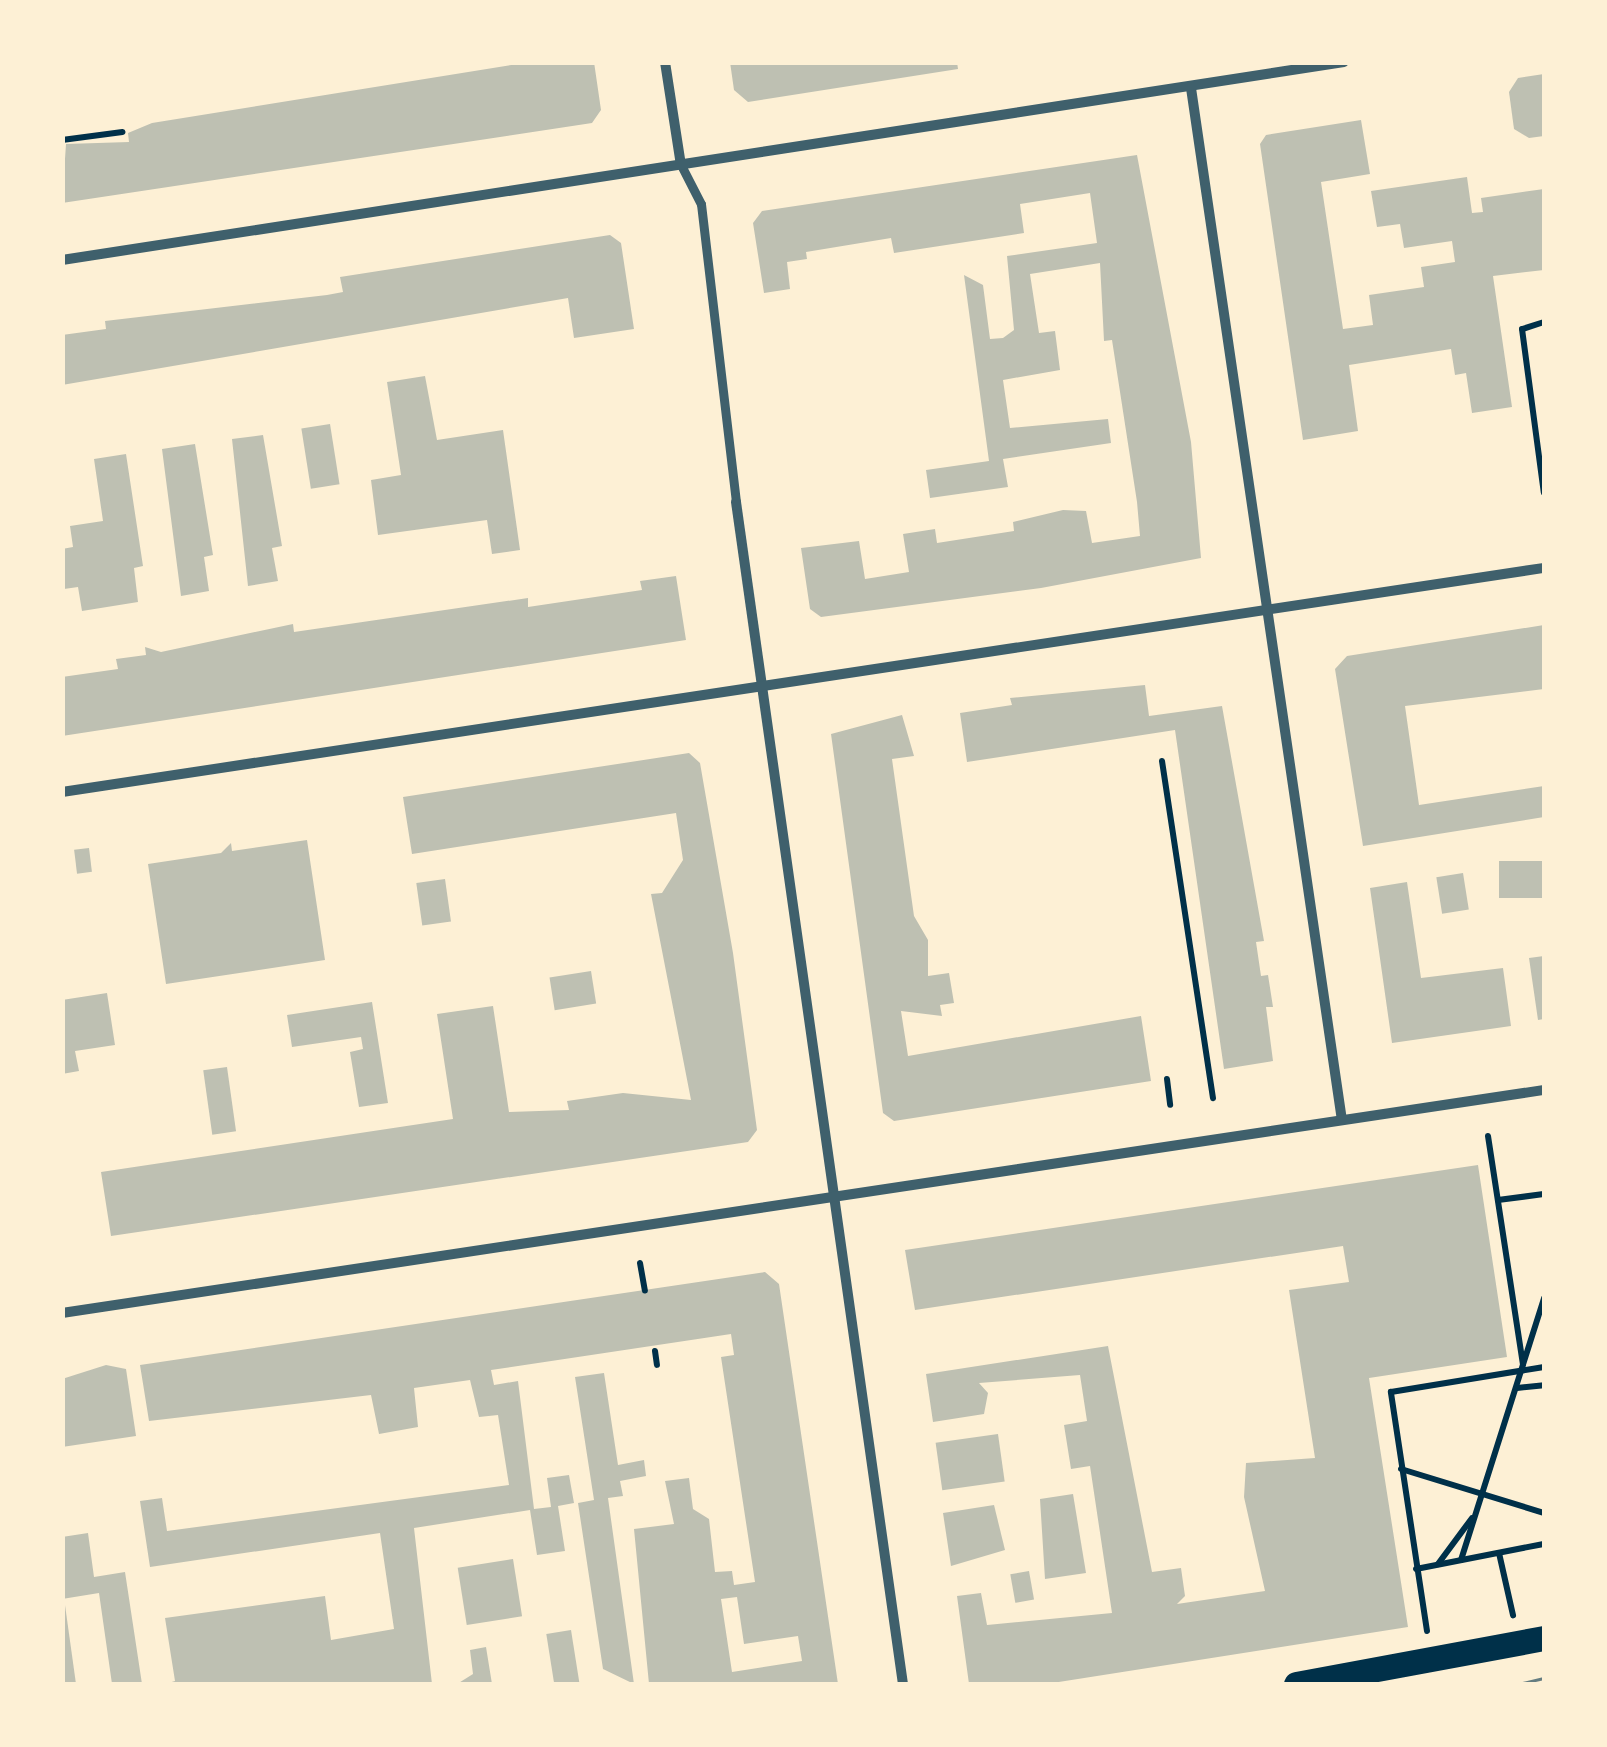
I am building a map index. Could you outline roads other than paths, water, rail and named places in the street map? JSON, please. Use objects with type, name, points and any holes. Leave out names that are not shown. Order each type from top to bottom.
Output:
[{"type":"main road","points":[[1296,1684],[1544,1638]]},
{"type":"street","points":[[665,62],[681,165],[700,196],[758,688],[903,1684]]},
{"type":"street","points":[[62,260],[1344,62]]},
{"type":"street","points":[[1192,88],[1342,1120]]},
{"type":"street","points":[[62,792],[1544,568]]},
{"type":"street","points":[[62,1313],[1544,1090]]},
{"type":"tram line","points":[[1518,1684],[1544,1678]]}]
